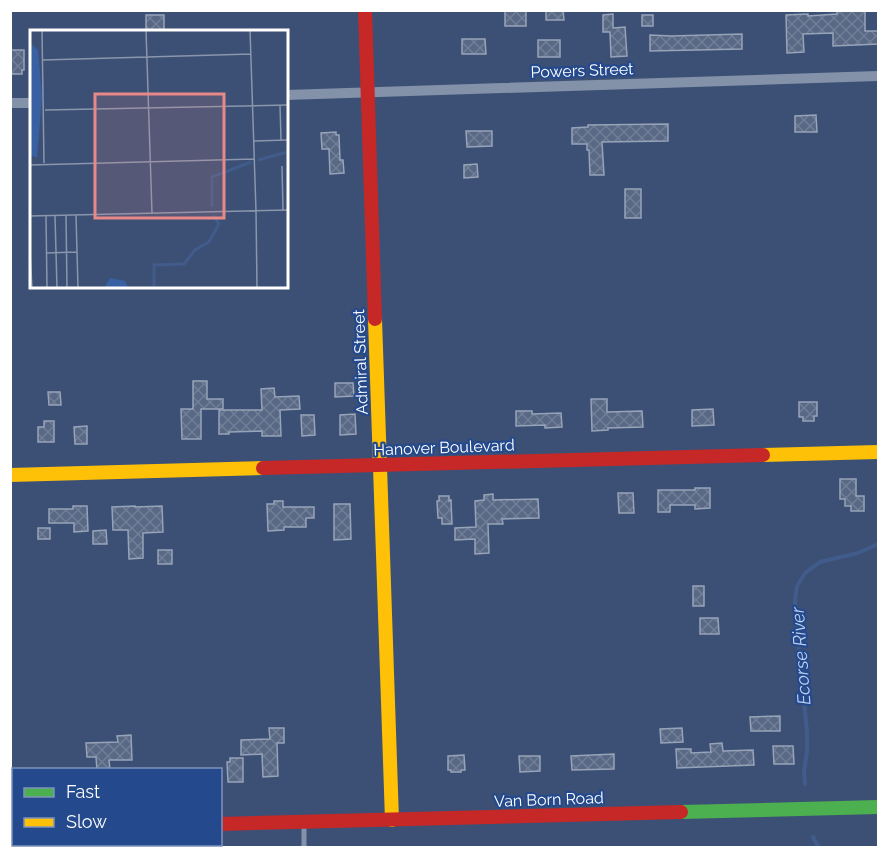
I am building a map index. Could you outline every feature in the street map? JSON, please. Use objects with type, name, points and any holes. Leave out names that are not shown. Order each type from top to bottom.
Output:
[{"type":"street","name":"Admiral Street","points":[[365,10],[392,820]]},
{"type":"street","name":"Powers Street","points":[[288,95],[879,76]]},
{"type":"street","points":[[10,103],[30,103]]},
{"type":"street","name":"Hanover Boulevard","points":[[10,476],[879,452]]},
{"type":"street","name":"Van Born Road","points":[[222,824],[879,807]]},
{"type":"lane","points":[[304,821],[304,848]]},
{"type":"building","points":[[505,10],[526,10],[526,26],[505,26]]},
{"type":"building","points":[[546,10],[563,10],[564,20],[546,20]]},
{"type":"building","points":[[865,10],[865,31],[879,31],[879,44],[833,46],[833,33],[803,34],[804,52],[787,53],[786,15],[808,14],[808,16],[837,14],[837,11]]},
{"type":"building","points":[[613,14],[613,28],[625,27],[627,56],[611,57],[610,32],[603,32],[603,15]]},
{"type":"building","points":[[146,15],[164,15],[164,30],[146,30]]},
{"type":"building","points":[[642,15],[653,15],[653,26],[642,26]]},
{"type":"building","points":[[742,34],[742,49],[650,51],[650,35]]},
{"type":"building","points":[[462,39],[485,39],[486,54],[462,54]]},
{"type":"building","points":[[538,40],[560,40],[560,57],[538,57]]},
{"type":"building","points":[[10,50],[24,50],[22,74],[11,74]]},
{"type":"building","points":[[816,115],[817,132],[795,132],[795,116]]},
{"type":"building","points":[[668,124],[668,141],[602,142],[604,175],[590,175],[587,144],[572,144],[572,128],[588,127],[588,125]]},
{"type":"building","points":[[466,131],[492,131],[492,146],[467,147]]},
{"type":"building","points":[[336,132],[336,135],[339,135],[340,160],[343,160],[344,173],[330,174],[329,149],[322,149],[321,133]]},
{"type":"building","points":[[477,164],[478,177],[464,178],[464,165]]},
{"type":"building","points":[[625,189],[641,189],[641,218],[625,218]]},
{"type":"building","points":[[193,381],[207,381],[207,399],[223,399],[223,409],[201,409],[201,439],[182,439],[181,409],[193,409]]},
{"type":"building","points":[[335,383],[353,383],[354,396],[335,397]]},
{"type":"building","points":[[274,388],[275,397],[299,396],[300,409],[280,410],[281,436],[262,436],[262,431],[219,434],[219,410],[262,410],[261,389]]},
{"type":"building","points":[[48,392],[60,392],[61,405],[49,405]]},
{"type":"building","points":[[591,399],[607,399],[607,412],[642,411],[643,427],[592,431]]},
{"type":"building","points":[[799,402],[817,402],[817,416],[814,416],[814,421],[803,421],[803,417],[799,417]]},
{"type":"building","points":[[713,409],[714,425],[692,426],[692,410]]},
{"type":"building","points":[[516,411],[532,411],[532,414],[561,413],[562,427],[516,426]]},
{"type":"building","points":[[355,414],[356,434],[340,435],[340,415]]},
{"type":"building","points":[[301,415],[314,415],[315,435],[302,436]]},
{"type":"building","points":[[44,421],[54,421],[54,442],[38,442],[38,427],[44,427]]},
{"type":"building","points":[[87,426],[87,444],[75,444],[74,427]]},
{"type":"building","points":[[840,479],[856,479],[856,496],[864,496],[864,511],[851,511],[851,506],[845,506],[845,499],[840,499]]},
{"type":"building","points":[[695,488],[710,488],[710,508],[695,509],[695,505],[670,505],[670,512],[658,512],[658,490],[695,490]]},
{"type":"building","points":[[618,493],[633,493],[634,513],[619,513]]},
{"type":"building","points":[[493,494],[493,500],[538,499],[539,518],[502,519],[503,524],[488,524],[489,553],[475,554],[475,539],[455,540],[455,528],[476,527],[475,501],[484,500],[484,495]]},
{"type":"building","points":[[439,496],[449,496],[449,501],[451,500],[452,524],[442,524],[442,518],[438,518]]},
{"type":"building","points":[[274,501],[283,501],[283,507],[314,507],[314,518],[306,518],[306,527],[284,527],[284,530],[268,531],[267,504],[274,504]]},
{"type":"building","points":[[334,504],[350,504],[351,539],[334,540]]},
{"type":"building","points":[[73,506],[87,506],[88,531],[74,532],[74,523],[49,523],[49,509],[73,509]]},
{"type":"building","points":[[162,506],[163,532],[143,533],[143,558],[129,559],[128,530],[113,530],[112,507]]},
{"type":"building","points":[[38,528],[50,528],[50,539],[38,539]]},
{"type":"building","points":[[106,530],[107,544],[93,544],[93,531]]},
{"type":"building","points":[[158,550],[172,550],[172,564],[158,564]]},
{"type":"building","points":[[693,586],[704,586],[704,606],[693,606]]},
{"type":"building","points":[[700,618],[718,618],[719,634],[700,634]]},
{"type":"building","points":[[780,716],[780,731],[751,731],[750,717]]},
{"type":"building","points":[[269,728],[284,728],[284,743],[277,743],[278,776],[263,777],[262,754],[241,755],[241,740],[270,739]]},
{"type":"building","points":[[682,728],[683,742],[661,743],[660,729]]},
{"type":"building","points":[[131,735],[132,760],[109,760],[110,768],[97,768],[96,757],[87,757],[86,743],[118,742],[117,736]]},
{"type":"building","points":[[722,743],[723,751],[753,750],[754,765],[677,768],[676,749],[691,749],[691,753],[711,752],[710,744]]},
{"type":"building","points":[[773,746],[793,746],[794,764],[774,764]]},
{"type":"building","points":[[614,754],[614,769],[572,770],[571,756]]},
{"type":"building","points":[[464,755],[465,770],[451,772],[448,770],[448,756]]},
{"type":"building","points":[[519,756],[540,756],[540,771],[520,772]]},
{"type":"building","points":[[230,758],[243,758],[243,782],[228,782],[227,762],[230,762]]},
{"type":"waterway","name":"Ecorse River","points":[[805,784],[807,732],[797,632],[795,599],[797,586],[805,573],[820,562],[858,553],[878,544]]},
{"type":"waterway","name":"Ecorse River","points":[[813,837],[819,848]]},
{"type":"traffic: fast","points":[[681,812],[878,807]]},
{"type":"traffic: slow","points":[[375,319],[392,820]]},
{"type":"traffic: slow","points":[[763,455],[878,452]]},
{"type":"traffic: slow","points":[[10,475],[263,468]]},
{"type":"traffic: jam","points":[[365,10],[375,319]]},
{"type":"traffic: jam","points":[[263,468],[763,455]]},
{"type":"traffic: jam","points":[[222,824],[681,812]]}]
